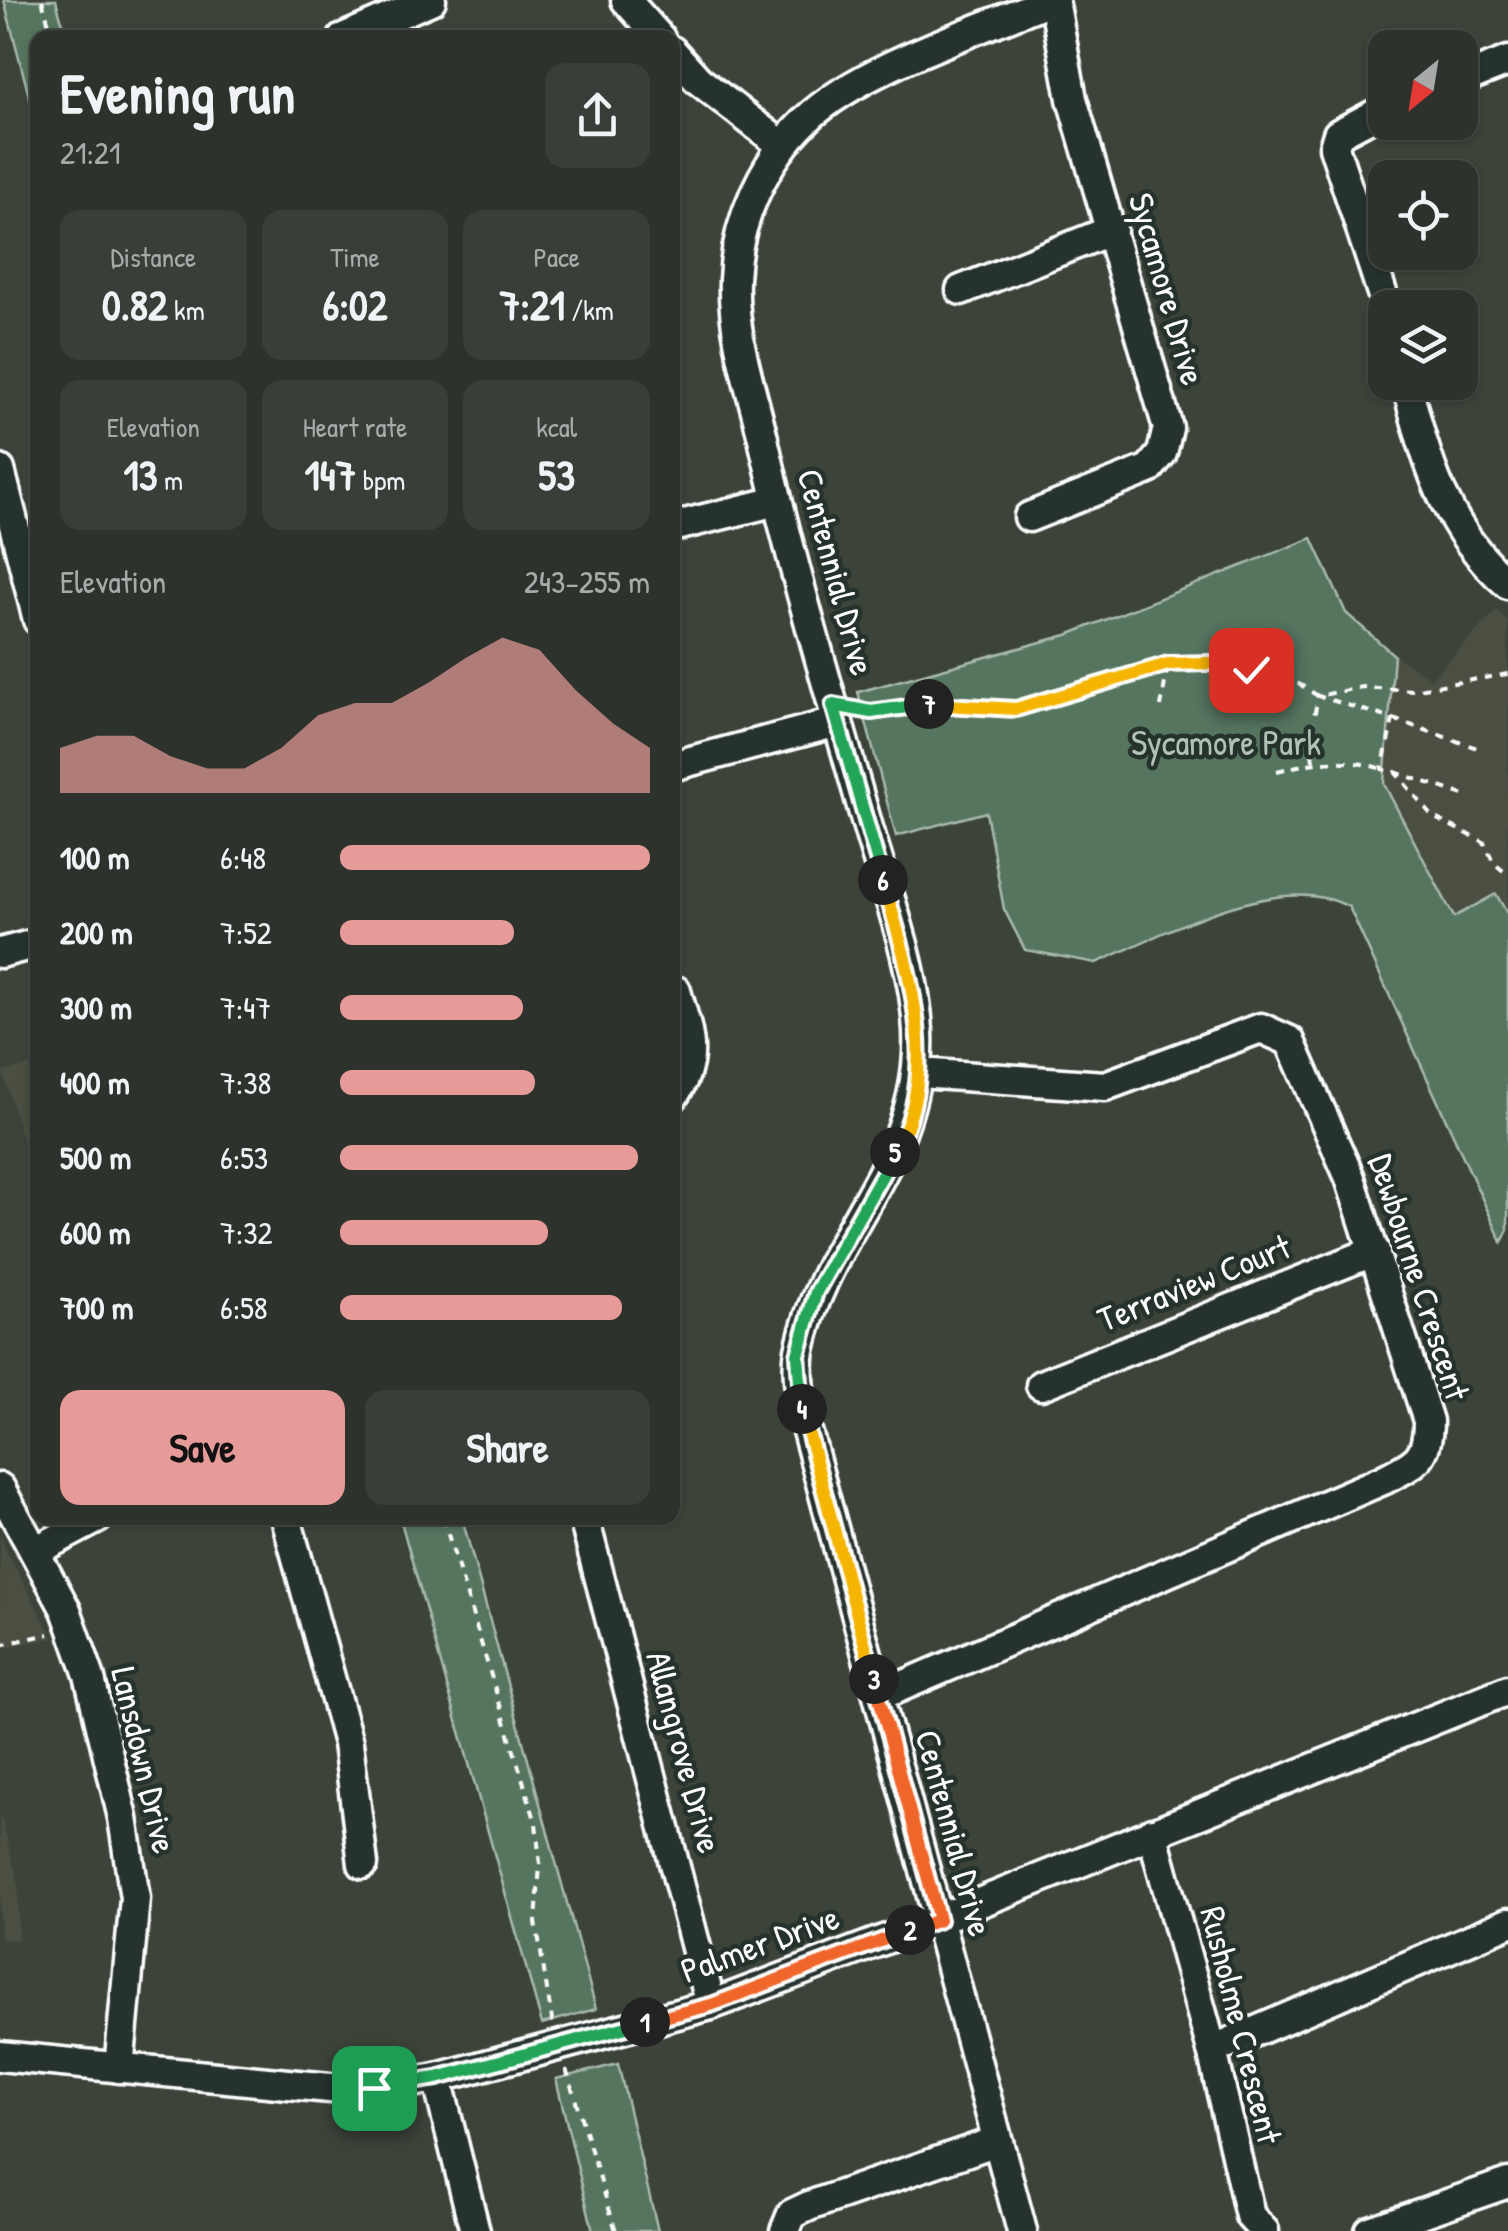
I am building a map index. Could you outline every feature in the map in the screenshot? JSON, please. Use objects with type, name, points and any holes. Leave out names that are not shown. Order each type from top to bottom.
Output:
[{"type":"street","points":[[362,30],[431,0]]},
{"type":"street","points":[[626,0],[653,30]]},
{"type":"street","name":"Centennial Drive","points":[[1022,2231],[803,1416],[798,1355],[816,1292],[899,1145],[918,1073],[918,1026],[898,934],[777,501],[737,326],[734,282],[747,211],[783,146],[808,118],[850,88],[1052,0]]},
{"type":"street","name":"Sycamore Drive","points":[[1029,518],[1149,469],[1162,453],[1168,428],[1072,99],[1052,0]]},
{"type":"street","points":[[680,60],[698,80],[783,146]]},
{"type":"street","points":[[1478,73],[1508,61]]},
{"type":"street","points":[[1368,118],[1338,134],[1334,147],[1381,290]]},
{"type":"street","points":[[960,290],[1112,230]]},
{"type":"street","points":[[1411,400],[1432,480],[1460,531],[1485,564],[1508,584]]},
{"type":"street","points":[[0,470],[30,588]]},
{"type":"street","points":[[680,526],[777,501]]},
{"type":"street","points":[[680,763],[835,714]]},
{"type":"street","points":[[0,953],[30,945]]},
{"type":"street","points":[[680,1005],[690,1044],[688,1076],[680,1087]]},
{"type":"street","name":"Dewbourne Crescent","points":[[878,1696],[1415,1464],[1428,1445],[1428,1420],[1400,1341],[1376,1251],[1350,1178],[1290,1041],[1261,1028],[1233,1035],[1105,1086],[918,1073]]},
{"type":"street","name":"Terraview Court","points":[[1041,1385],[1376,1251]]},
{"type":"street","name":"Lansdown Drive","points":[[0,1488],[73,1631],[88,1674],[123,1818],[135,1898],[119,2068]]},
{"type":"street","points":[[35,1551],[85,1525]]},
{"type":"street","points":[[288,1525],[348,1744],[363,1864]]},
{"type":"street","name":"Allangrove Drive","points":[[586,1525],[711,2005]]},
{"type":"street","name":"Palmer Drive","points":[[0,2056],[330,2088],[374,2088],[437,2078],[711,2005],[939,1920],[1508,1690]]},
{"type":"street","name":"Rusholme Crescent","points":[[1152,1832],[1212,2050],[1250,2216],[1264,2231]]},
{"type":"street","points":[[1212,2050],[1508,1923]]},
{"type":"street","points":[[437,2078],[475,2231]]},
{"type":"street","points":[[786,2231],[792,2214],[809,2206],[997,2142]]},
{"type":"street","points":[[1370,2231],[1508,2183]]},
{"type":"path","points":[[42,0],[51,30]]},
{"type":"path","points":[[835,714],[916,704],[1016,709],[1168,664],[1210,663],[1299,684],[1318,696],[1477,748]]},
{"type":"path","points":[[1162,707],[1168,664]]},
{"type":"path","points":[[1318,696],[1362,686],[1412,690],[1508,674]]},
{"type":"path","points":[[1313,761],[1310,738],[1318,696]]},
{"type":"path","points":[[1382,769],[1393,719]]},
{"type":"path","points":[[1278,772],[1313,761],[1351,760],[1464,795]]},
{"type":"path","points":[[1395,772],[1433,817],[1484,842],[1494,863],[1508,875]]},
{"type":"path","points":[[445,1525],[536,1823],[540,1864],[536,1922],[558,2044],[616,2231]]},
{"type":"path","points":[[0,1645],[73,1631]]},
{"type":"shaded area","points":[[1497,610],[1508,623],[1508,1022],[1384,784],[1394,655],[1431,679]]},
{"type":"shaded area","points":[[30,1065],[30,1167],[3,1072]]},
{"type":"shaded area","points":[[0,1536],[7,1553],[53,1638],[0,1648]]},
{"type":"shaded area","points":[[0,1812],[18,1882],[18,1940],[0,1939]]},
{"type":"green space","points":[[4,0],[56,0],[64,30],[30,30],[30,100]]},
{"type":"green space","name":"Sycamore Park","points":[[1312,538],[1346,613],[1394,655],[1384,784],[1454,917],[1496,894],[1508,915],[1508,1230],[1502,1242],[1349,907],[1321,897],[1257,900],[1188,923],[1096,963],[1025,950],[1004,909],[986,812],[896,836],[858,692],[1067,635]]},
{"type":"green space","points":[[402,1525],[464,1525],[596,2009],[542,2024]]},
{"type":"green space","points":[[618,2064],[658,2231],[593,2231],[556,2079]]},
{"type":"route","points":[[374,2088],[437,2078],[711,2005],[939,1920],[803,1416],[798,1355],[816,1292],[899,1145],[914,1101],[918,1073],[918,1026],[898,934],[833,705],[871,712],[916,704],[1016,709],[1168,664],[1210,663],[1251,670]]}]
